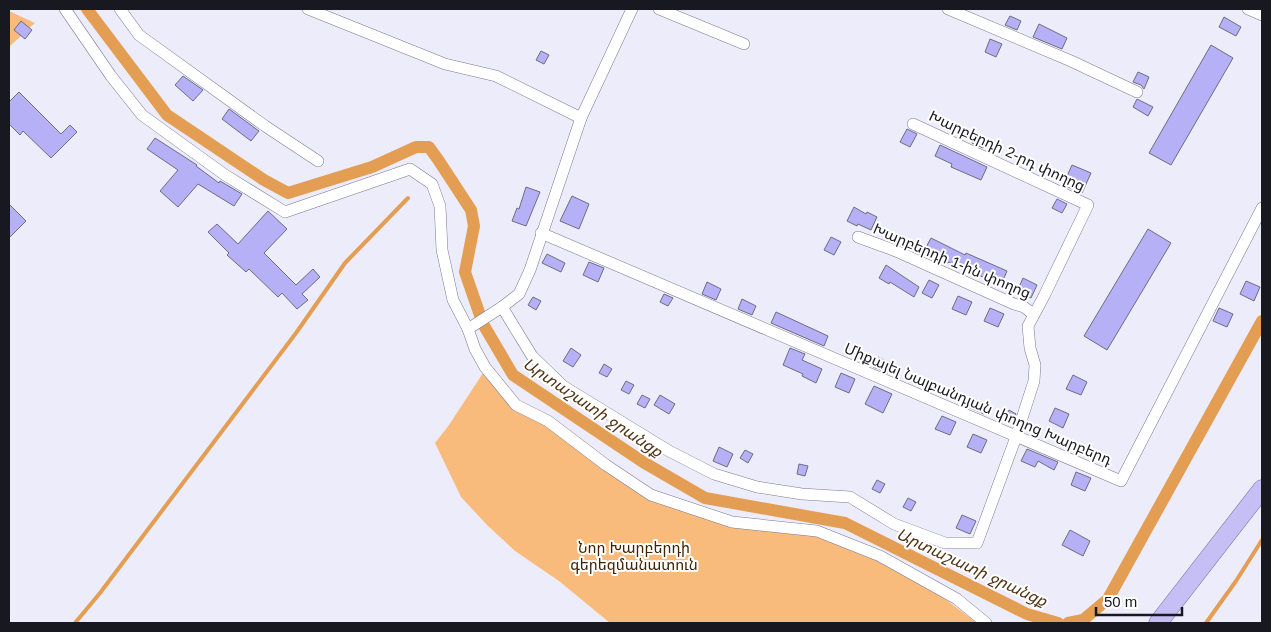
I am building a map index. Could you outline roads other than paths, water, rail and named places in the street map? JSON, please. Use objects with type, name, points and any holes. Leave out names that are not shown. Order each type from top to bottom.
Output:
[{"type":"main road","points":[[1158,623],[1262,489]]},
{"type":"street","points":[[64,9],[111,76],[142,115],[225,176],[285,212],[410,169],[432,184],[440,206],[442,250],[453,300],[485,367],[516,404],[548,421],[606,465],[651,495],[732,522],[817,531],[880,556],[957,598],[986,623]]},
{"type":"street","points":[[120,9],[139,35],[265,126],[318,161]]},
{"type":"street","points":[[308,9],[445,64],[496,76],[581,118]]},
{"type":"street","points":[[468,329],[502,308],[519,294],[530,270],[581,118],[630,9]]},
{"type":"street","points":[[659,9],[744,44]]},
{"type":"street","points":[[948,9],[1071,61],[1137,92]]},
{"type":"street","points":[[1248,9],[1262,15]]},
{"type":"street","name":"Խարբերդի 2-րդ փողոց","points":[[913,124],[1088,205],[1044,296],[1033,314]]},
{"type":"street","name":"Միքայել Նալբանդյան փողոց Խարբերդ","points":[[541,233],[1120,481],[1262,208]]},
{"type":"street","name":"Խարբերդի 1-ին փողոց","points":[[858,237],[896,251],[1024,307],[1033,314]]},
{"type":"street","points":[[502,308],[532,356],[563,386],[669,451],[714,474],[757,487],[802,494],[850,497],[894,524],[944,543],[977,543],[1016,438],[1034,382],[1035,365],[1030,348],[1028,326],[1033,314]]},
{"type":"waterway","name":"Արտաշատի ջրանցք","points":[[87,9],[167,115],[264,180],[288,193],[372,167],[416,147],[429,147],[471,210],[474,226],[465,272],[483,324],[513,375],[643,462],[705,498],[845,523],[1027,614],[1058,623]]},
{"type":"waterway","points":[[75,623],[100,593],[296,333],[345,263],[408,198]]},
{"type":"waterway","name":"Արտաշատի ջրանցք","points":[[1068,623],[1083,620],[1108,599],[1262,321]]},
{"type":"waterway","points":[[1206,623],[1262,540]]},
{"type":"park label","name":"Նոր Խարբերդի գերեզմանատուն","points":[[634,556]]}]
